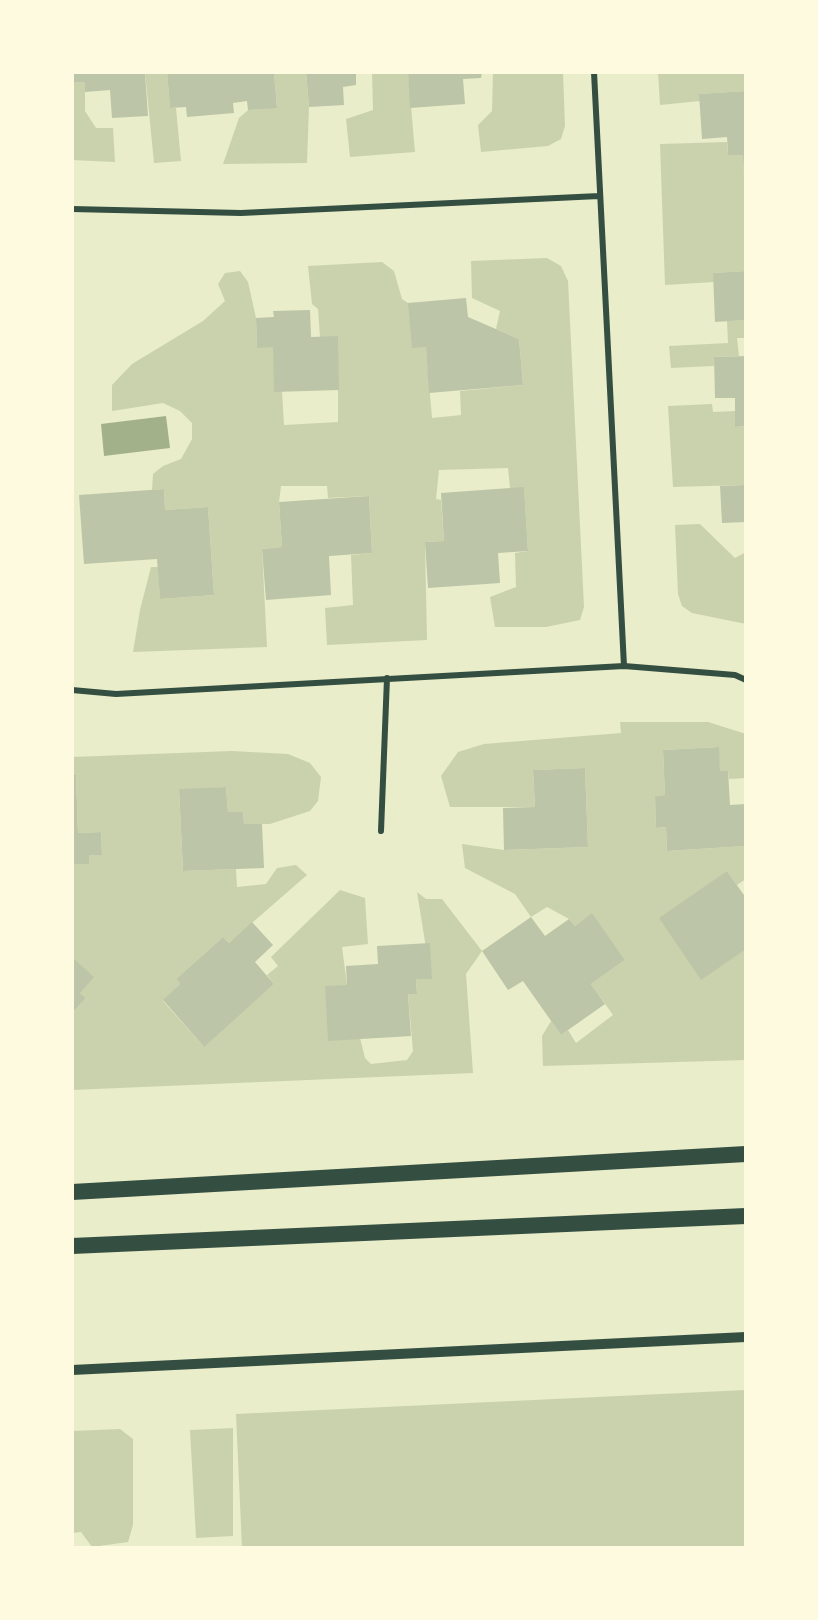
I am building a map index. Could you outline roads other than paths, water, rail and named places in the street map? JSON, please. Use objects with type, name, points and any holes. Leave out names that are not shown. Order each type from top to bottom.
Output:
[{"type":"highway","points":[[72,1192],[746,1154]]},
{"type":"highway","points":[[72,1246],[746,1216]]},
{"type":"street","points":[[594,72],[624,666]]},
{"type":"street","points":[[72,209],[241,213],[599,196]]},
{"type":"street","points":[[72,690],[116,694],[624,666],[735,675],[746,680]]},
{"type":"street","points":[[381,831],[387,678]]},
{"type":"street","points":[[72,1370],[746,1336]]}]
